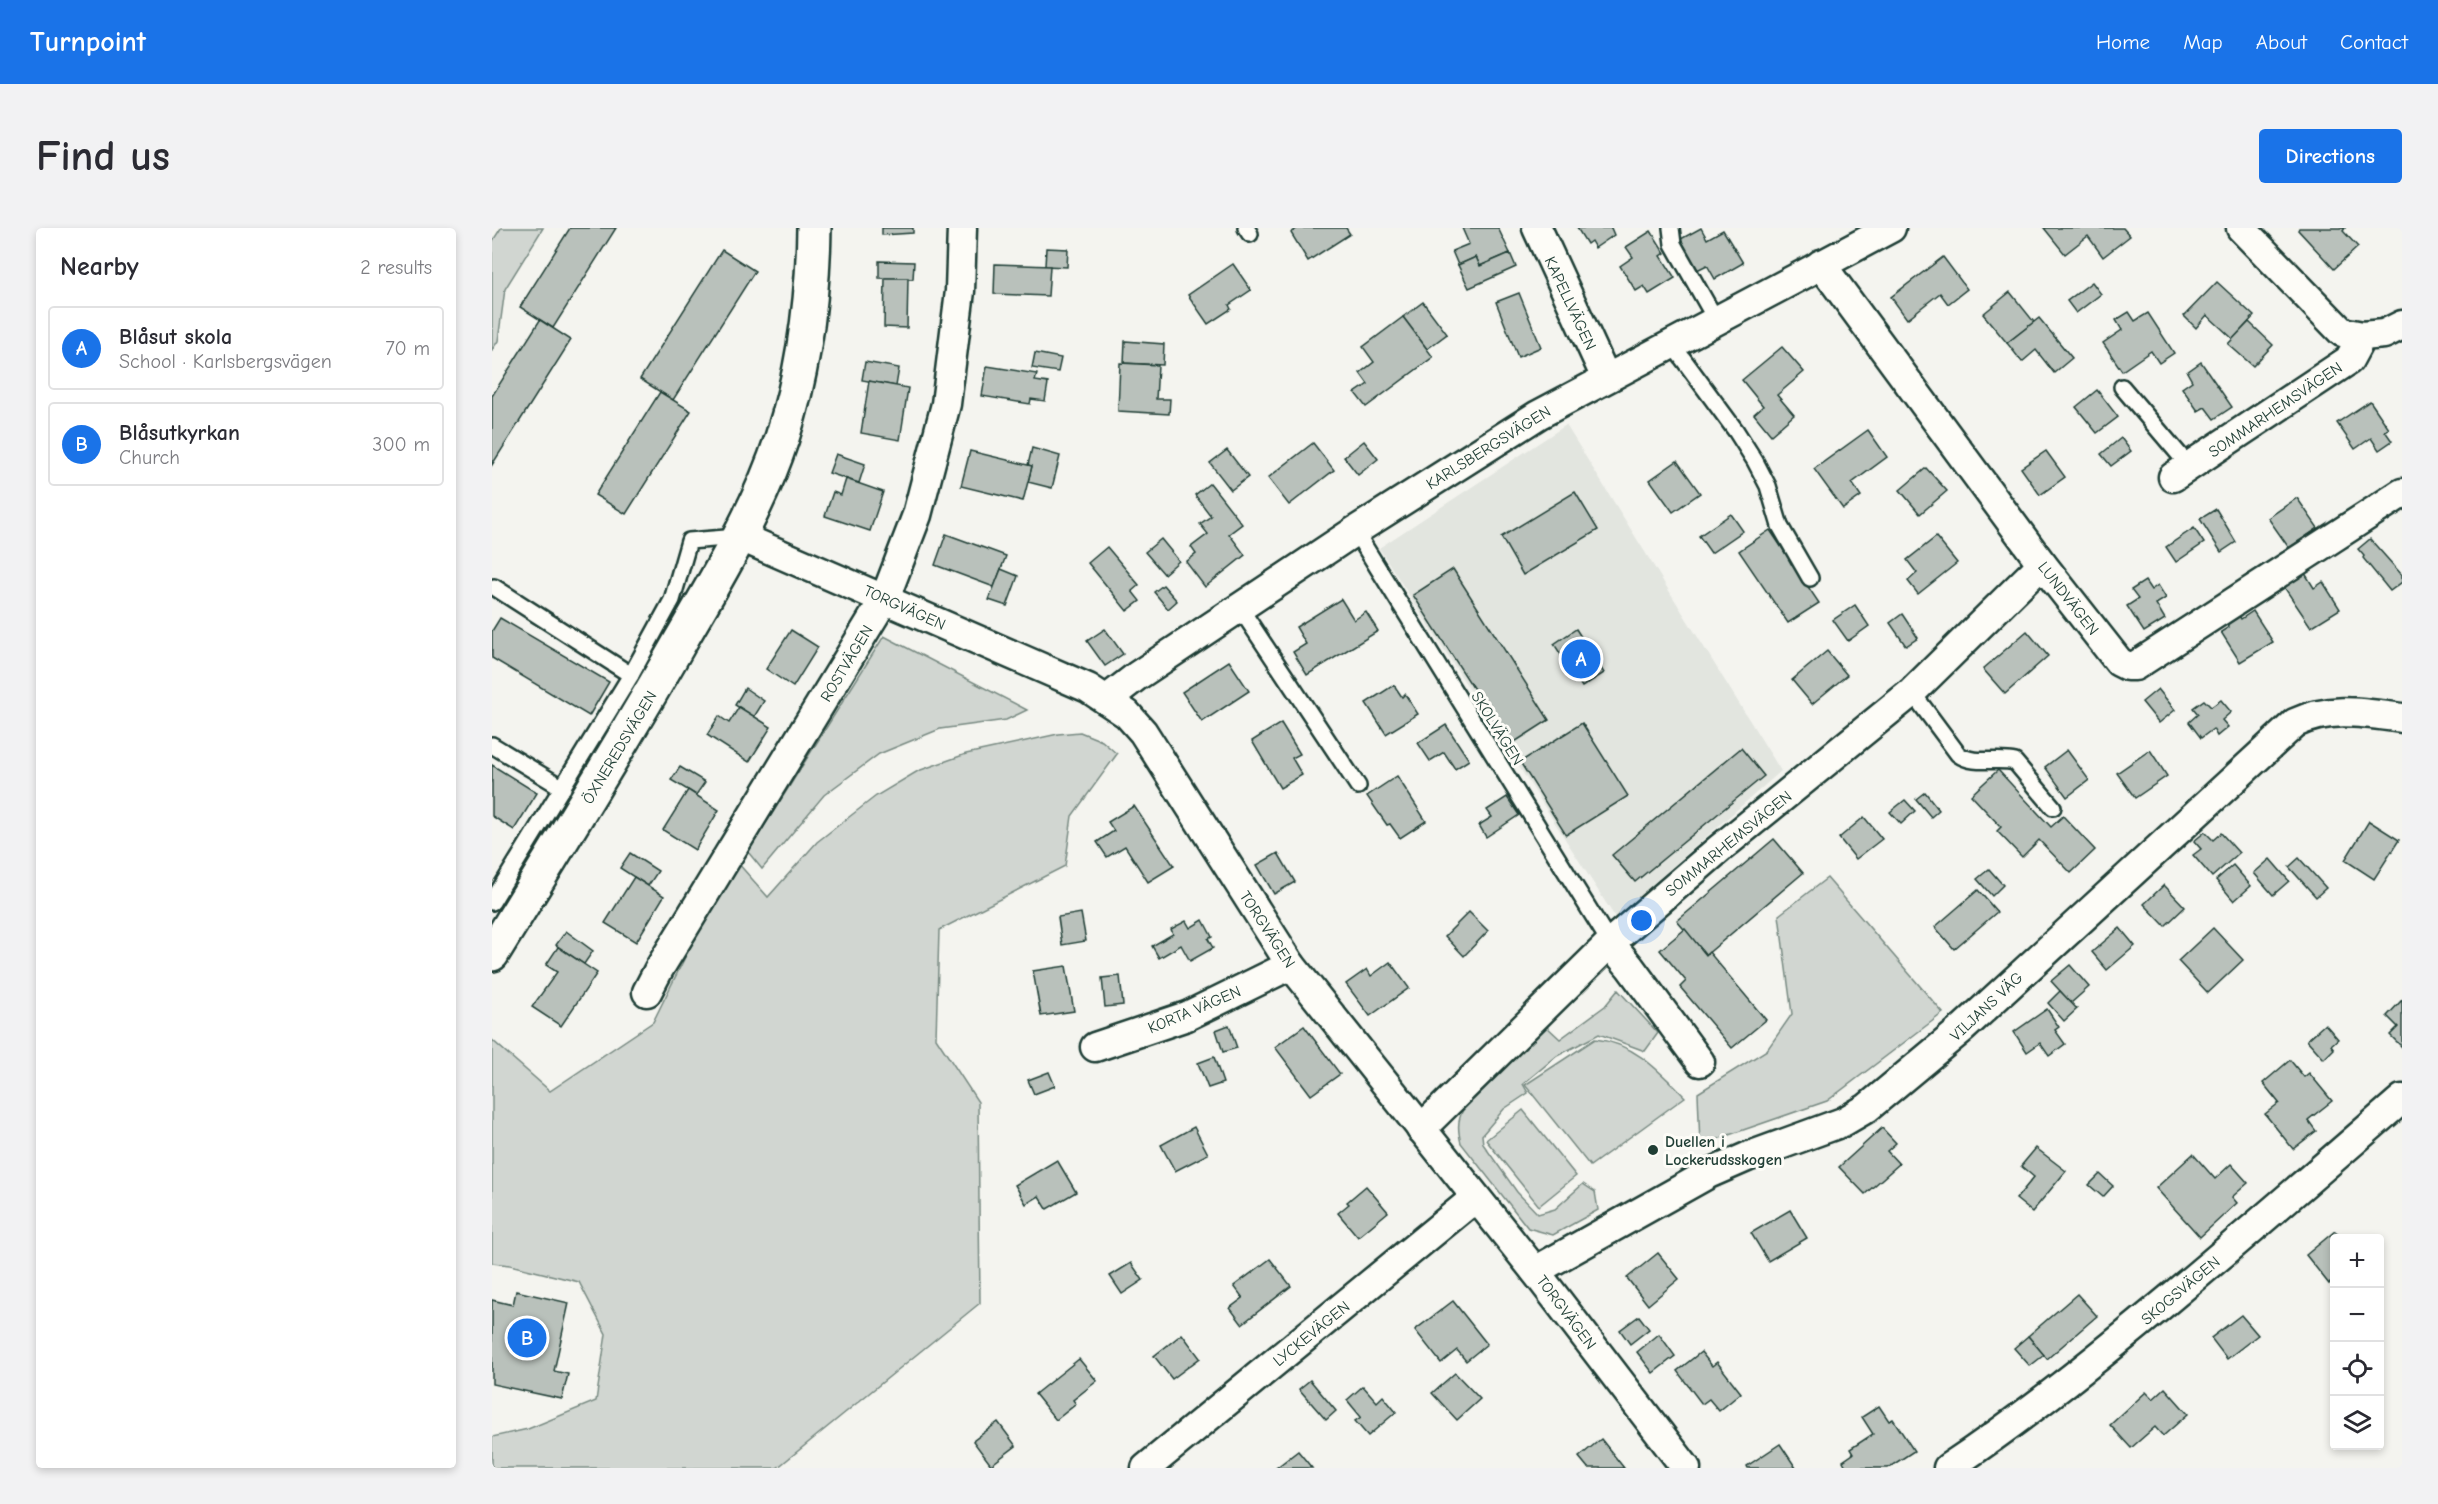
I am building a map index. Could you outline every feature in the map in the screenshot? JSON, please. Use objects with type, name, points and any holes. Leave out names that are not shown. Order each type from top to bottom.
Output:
[{"type":"street","name":"ÖXNEREDSVÄGEN","points":[[492,954],[633,724],[741,537],[782,438],[795,388],[811,299],[814,228]]},
{"type":"street","name":"ROSTVÄGEN","points":[[647,992],[885,598],[917,515],[946,404],[960,291],[962,228]]},
{"type":"street","name":"KAPELLVÄGEN","points":[[1537,228],[1606,378]]},
{"type":"street","name":"KARLSBERGSVÄGEN","points":[[1106,700],[1137,676],[1355,531],[1521,425],[1891,228]]},
{"type":"street","points":[[2241,228],[2342,332],[2362,336],[2384,334],[2402,325]]},
{"type":"street","name":"LUNDVÄGEN","points":[[1821,264],[2042,564],[2119,662],[2127,666],[2135,666],[2402,493]]},
{"type":"street","name":"SOMMARHEMSVÄGEN","points":[[2181,472],[2349,360],[2362,336]]},
{"type":"street","name":"TORGVÄGEN","points":[[741,537],[1088,688],[1127,714],[1143,732],[1290,965],[1535,1271],[1686,1468]]},
{"type":"street","name":"SOMMARHEMSVÄGEN","points":[[1421,1129],[1610,943],[1719,849],[1912,692],[2042,564]]},
{"type":"street","name":"VILJANS VÄG","points":[[1535,1271],[1708,1174],[1747,1157],[1843,1122],[1867,1108],[1963,1028],[2295,723],[2325,712],[2361,712],[2402,718]]},
{"type":"street","points":[[1610,943],[1700,1062]]},
{"type":"street","name":"KORTA VÄGEN","points":[[1095,1047],[1186,1016],[1290,965]]},
{"type":"street","name":"SKOGSVÄGEN","points":[[1948,1468],[2001,1434],[2067,1384],[2402,1100]]},
{"type":"street","name":"LYCKEVÄGEN","points":[[1146,1468],[1475,1198]]},
{"type":"lane","points":[[1671,228],[1673,244],[1716,320]]},
{"type":"lane","points":[[1672,344],[1755,461],[1770,492],[1780,526],[1810,578]]},
{"type":"lane","points":[[2122,387],[2181,472]]},
{"type":"lane","name":"SKOLVÄGEN","points":[[1355,531],[1610,943]]},
{"type":"lane","points":[[493,899],[631,675],[672,600],[689,541],[741,537]]},
{"type":"lane","points":[[494,587],[631,675]]},
{"type":"lane","points":[[1240,608],[1358,786]]},
{"type":"lane","points":[[1912,692],[1964,758],[2015,762],[2053,807]]},
{"type":"lane","points":[[492,745],[563,788]]},
{"type":"shaded area","points":[[501,228],[543,228],[505,289],[498,341],[492,350],[492,242]]},
{"type":"shaded area","points":[[1566,425],[1781,771],[1615,917],[1379,548]]},
{"type":"shaded area","points":[[884,636],[1027,710],[1006,720],[940,729],[879,754],[824,795],[762,869],[748,852]]},
{"type":"shaded area","points":[[1080,732],[1102,741],[1117,754],[1072,816],[1065,866],[939,930],[936,1038],[978,1102],[980,1303],[777,1468],[492,1468],[492,1437],[528,1429],[596,1401],[606,1334],[579,1282],[510,1265],[492,1263],[492,1040],[550,1091],[653,1022],[700,927],[737,862],[768,897],[817,842],[876,796],[918,771],[966,754],[1058,734]]},
{"type":"shaded area","points":[[1827,878],[1943,1013],[1827,1101],[1700,1145],[1698,1093],[1767,1050],[1792,1014],[1779,915]]},
{"type":"shaded area","points":[[1618,990],[1658,1033],[1645,1051],[1599,1034],[1557,1056],[1523,1084],[1528,1093],[1504,1109],[1482,1135],[1483,1144],[1517,1192],[1538,1214],[1555,1209],[1583,1184],[1595,1192],[1598,1210],[1553,1235],[1528,1228],[1461,1143],[1459,1126],[1461,1114],[1546,1026],[1560,1039],[1605,1006]]},
{"type":"shaded area","points":[[1595,1039],[1622,1046],[1634,1052],[1655,1068],[1685,1097],[1590,1166],[1525,1085]]},
{"type":"shaded area","points":[[1523,1110],[1576,1176],[1539,1206],[1486,1140]]},
{"type":"building","points":[[570,228],[616,228],[553,328],[520,307]]},
{"type":"building","points":[[882,228],[913,228],[913,233],[882,235]]},
{"type":"building","points":[[1298,228],[1346,228],[1350,234],[1308,261],[1291,233]]},
{"type":"building","points":[[1462,228],[1498,228],[1510,253],[1480,266],[1476,257],[1458,265],[1452,251],[1469,244]]},
{"type":"building","points":[[1577,228],[1611,228],[1614,235],[1595,248],[1591,241],[1587,244]]},
{"type":"building","points":[[1701,228],[1707,239],[1723,230],[1743,263],[1715,279],[1707,265],[1697,270],[1679,240]]},
{"type":"building","points":[[2044,228],[2123,228],[2130,236],[2103,257],[2088,236],[2065,254]]},
{"type":"building","points":[[2299,228],[2345,228],[2343,231],[2358,247],[2334,269],[2298,230]]},
{"type":"building","points":[[1651,231],[1665,253],[1661,256],[1675,278],[1649,294],[1644,286],[1636,291],[1620,266],[1633,257],[1626,247]]},
{"type":"building","points":[[1046,248],[1068,249],[1067,267],[1045,266]]},
{"type":"building","points":[[722,250],[755,271],[673,400],[640,379]]},
{"type":"building","points":[[1510,253],[1516,267],[1469,288],[1458,265],[1476,257],[1480,266]]},
{"type":"building","points":[[1943,257],[1967,289],[1948,304],[1940,293],[1907,319],[1891,297]]},
{"type":"building","points":[[879,261],[914,262],[913,279],[879,278]]},
{"type":"building","points":[[995,264],[1050,266],[1048,296],[994,294]]},
{"type":"building","points":[[1233,264],[1251,290],[1229,305],[1231,309],[1208,324],[1188,295]]},
{"type":"building","points":[[885,278],[908,278],[907,328],[884,327]]},
{"type":"building","points":[[2092,282],[2101,294],[2076,313],[2067,301]]},
{"type":"building","points":[[2217,282],[2254,316],[2233,339],[2207,315],[2196,328],[2184,316]]},
{"type":"building","points":[[2010,292],[2034,322],[2007,343],[1983,314]]},
{"type":"building","points":[[1519,293],[1541,347],[1518,357],[1496,302]]},
{"type":"building","points":[[1423,302],[1447,334],[1427,349],[1403,317]]},
{"type":"building","points":[[2129,312],[2135,321],[2148,313],[2174,353],[2159,363],[2151,351],[2122,371],[2103,343],[2122,330],[2116,320]]},
{"type":"building","points":[[1403,317],[1433,357],[1366,407],[1355,393],[1368,384],[1360,373],[1374,362],[1363,347]]},
{"type":"building","points":[[2039,318],[2072,358],[2054,373],[2036,350],[2022,362],[2007,343]]},
{"type":"building","points":[[540,320],[571,340],[492,465],[492,396]]},
{"type":"building","points":[[2249,322],[2273,345],[2253,366],[2228,344]]},
{"type":"building","points":[[1125,341],[1164,344],[1163,365],[1124,363]]},
{"type":"building","points":[[1782,347],[1804,372],[1777,395],[1794,415],[1771,435],[1754,414],[1763,406],[1742,380]]},
{"type":"building","points":[[1035,353],[1061,358],[1058,372],[1032,368]]},
{"type":"building","points":[[865,362],[899,368],[896,386],[862,380]]},
{"type":"building","points":[[2201,362],[2232,407],[2214,419],[2205,407],[2198,411],[2182,388],[2192,381],[2187,372]]},
{"type":"building","points":[[1120,363],[1158,365],[1156,399],[1170,399],[1169,414],[1118,411]]},
{"type":"building","points":[[987,366],[1037,374],[1035,381],[1048,383],[1045,401],[1031,399],[1030,404],[982,396]]},
{"type":"building","points":[[869,381],[908,388],[900,440],[861,433]]},
{"type":"building","points":[[2097,390],[2118,417],[2097,433],[2076,407]]},
{"type":"building","points":[[660,392],[691,411],[626,514],[595,495]]},
{"type":"building","points":[[2370,401],[2389,429],[2385,431],[2392,441],[2379,450],[2371,438],[2355,449],[2337,423]]},
{"type":"building","points":[[1868,430],[1887,457],[1852,483],[1861,496],[1843,509],[1814,469]]},
{"type":"building","points":[[2121,438],[2131,451],[2111,466],[2101,454]]},
{"type":"building","points":[[1364,441],[1378,459],[1358,475],[1344,457]]},
{"type":"building","points":[[1313,443],[1334,470],[1289,505],[1268,478]]},
{"type":"building","points":[[1032,448],[1060,456],[1052,488],[1028,482],[1032,466],[1028,465]]},
{"type":"building","points":[[1227,450],[1248,477],[1231,490],[1210,463]]},
{"type":"building","points":[[970,451],[1032,466],[1023,501],[961,486]]},
{"type":"building","points":[[2046,451],[2065,477],[2040,495],[2021,468]]},
{"type":"building","points":[[836,454],[865,464],[859,483],[829,473]]},
{"type":"building","points":[[1677,461],[1700,493],[1673,512],[1650,480]]},
{"type":"building","points":[[1926,468],[1947,491],[1920,514],[1900,490]]},
{"type":"building","points":[[846,479],[883,492],[870,531],[825,516],[833,492],[841,495]]},
{"type":"building","points":[[1210,483],[1242,524],[1229,534],[1245,555],[1205,587],[1186,562],[1196,554],[1191,547],[1208,534],[1200,524],[1211,516],[1195,495]]},
{"type":"building","points":[[1575,492],[1598,530],[1523,575],[1501,537]]},
{"type":"building","points":[[2297,498],[2318,528],[2289,548],[2268,518]]},
{"type":"building","points":[[2216,509],[2236,542],[2221,552],[2200,519]]},
{"type":"building","points":[[1731,514],[1743,531],[1711,553],[1699,536]]},
{"type":"building","points":[[2194,528],[2204,543],[2176,562],[2166,547]]},
{"type":"building","points":[[1770,530],[1819,603],[1788,623],[1739,551]]},
{"type":"building","points":[[946,534],[1006,556],[994,587],[935,565]]},
{"type":"building","points":[[1936,537],[1957,563],[1918,594],[1908,581],[1917,573],[1907,560]]},
{"type":"building","points":[[1161,539],[1179,561],[1164,574],[1145,552]]},
{"type":"building","points":[[2370,539],[2402,575],[2402,582],[2390,591],[2358,549]]},
{"type":"building","points":[[1107,547],[1139,585],[1132,591],[1140,601],[1127,611],[1088,563]]},
{"type":"building","points":[[1001,569],[1018,576],[1007,606],[989,600]]},
{"type":"building","points":[[1453,569],[1549,720],[1510,745],[1413,595]]},
{"type":"building","points":[[2303,570],[2314,588],[2323,582],[2340,609],[2311,627],[2282,584]]},
{"type":"building","points":[[2145,581],[2151,590],[2158,585],[2166,598],[2156,604],[2165,619],[2144,632],[2127,606],[2138,599],[2131,590]]},
{"type":"building","points":[[1163,585],[1177,601],[1168,609],[1154,592]]},
{"type":"building","points":[[1341,599],[1354,620],[1366,612],[1378,631],[1307,675],[1293,652],[1306,644],[1296,627]]},
{"type":"building","points":[[1855,605],[1869,626],[1848,641],[1833,620]]},
{"type":"building","points":[[2235,609],[2241,619],[2253,611],[2273,642],[2240,662],[2221,632],[2229,627],[2222,618]]},
{"type":"building","points":[[1902,614],[1918,638],[1906,646],[1890,623]]},
{"type":"building","points":[[500,618],[609,682],[589,716],[492,658],[492,631]]},
{"type":"building","points":[[1105,629],[1123,654],[1105,666],[1087,641]]},
{"type":"building","points":[[1576,629],[1604,673],[1582,687],[1554,644]]},
{"type":"building","points":[[791,630],[818,647],[793,687],[766,669]]},
{"type":"building","points":[[2027,631],[2048,656],[2005,694],[1983,669]]},
{"type":"building","points":[[1827,651],[1847,675],[1812,704],[1792,680]]},
{"type":"building","points":[[1229,661],[1249,691],[1202,722],[1182,692]]},
{"type":"building","points":[[1394,685],[1402,697],[1405,694],[1418,714],[1386,734],[1366,703]]},
{"type":"building","points":[[745,688],[764,701],[754,717],[735,705]]},
{"type":"building","points":[[2158,689],[2175,710],[2159,723],[2142,702]]},
{"type":"building","points":[[2204,700],[2211,707],[2221,700],[2231,712],[2222,720],[2228,727],[2217,736],[2213,729],[2201,738],[2189,722],[2198,714],[2193,708]]},
{"type":"building","points":[[739,707],[771,727],[749,762],[707,735],[719,716],[729,723]]},
{"type":"building","points":[[1281,723],[1300,754],[1292,758],[1302,775],[1280,788],[1252,741]]},
{"type":"building","points":[[1582,723],[1628,796],[1566,835],[1520,762]]},
{"type":"building","points":[[1446,725],[1469,760],[1455,769],[1444,752],[1430,761],[1418,743]]},
{"type":"building","points":[[1741,748],[1764,776],[1635,882],[1612,855]]},
{"type":"building","points":[[2067,750],[2089,780],[2067,797],[2045,767]]},
{"type":"building","points":[[2150,750],[2167,776],[2135,798],[2117,773]]},
{"type":"building","points":[[492,765],[537,793],[514,830],[492,816]]},
{"type":"building","points":[[680,767],[705,782],[696,795],[671,780]]},
{"type":"building","points":[[1998,770],[2051,827],[2063,816],[2095,850],[2071,873],[2039,840],[2022,857],[1997,831],[2001,827],[1971,795]]},
{"type":"building","points":[[1397,776],[1426,821],[1400,838],[1390,824],[1387,825],[1367,796]]},
{"type":"building","points":[[688,790],[719,810],[695,850],[663,830]]},
{"type":"building","points":[[1925,792],[1939,810],[1931,817],[1916,799]]},
{"type":"building","points":[[1507,797],[1519,815],[1486,837],[1479,825],[1492,817],[1487,810]]},
{"type":"building","points":[[1905,800],[1915,811],[1901,824],[1890,812]]},
{"type":"building","points":[[1134,806],[1174,866],[1148,882],[1125,846],[1107,857],[1097,842],[1114,831],[1108,822]]},
{"type":"building","points":[[1864,817],[1882,839],[1856,859],[1839,838]]},
{"type":"building","points":[[2369,821],[2399,840],[2374,879],[2345,860]]},
{"type":"building","points":[[2205,832],[2213,840],[2221,833],[2239,853],[2212,877],[2193,855],[2201,849],[2194,841]]},
{"type":"building","points":[[1774,839],[1803,873],[1706,955],[1677,921]]},
{"type":"building","points":[[630,853],[658,871],[648,886],[620,868]]},
{"type":"building","points":[[1278,853],[1295,882],[1274,894],[1257,865]]},
{"type":"building","points":[[2299,858],[2326,888],[2316,897],[2289,867]]},
{"type":"building","points":[[2270,859],[2289,881],[2273,895],[2254,873]]},
{"type":"building","points":[[2233,865],[2251,886],[2234,901],[2216,880]]},
{"type":"building","points":[[1989,869],[2003,885],[1992,896],[1977,879]]},
{"type":"building","points":[[634,877],[664,896],[636,942],[605,923]]},
{"type":"building","points":[[2164,885],[2185,907],[2165,926],[2144,904]]},
{"type":"building","points":[[1978,890],[1997,912],[1954,949],[1935,927]]},
{"type":"building","points":[[1469,912],[1488,931],[1464,956],[1445,936]]},
{"type":"building","points":[[1081,913],[1086,941],[1062,945],[1058,917]]},
{"type":"building","points":[[1203,920],[1212,937],[1208,939],[1213,948],[1190,961],[1181,945],[1159,958],[1152,946],[1173,934],[1171,929],[1186,921],[1190,928]]},
{"type":"building","points":[[2120,928],[2135,946],[2107,970],[2092,952]]},
{"type":"building","points":[[2213,928],[2243,960],[2208,993],[2178,961]]},
{"type":"building","points":[[1685,929],[1706,955],[1709,952],[1766,1020],[1732,1048],[1680,987],[1686,981],[1660,950]]},
{"type":"building","points":[[566,931],[593,951],[584,964],[556,945]]},
{"type":"building","points":[[558,947],[597,973],[561,1026],[532,1007],[557,972],[546,965]]},
{"type":"building","points":[[1390,962],[1409,988],[1370,1016],[1346,984],[1367,969],[1371,976]]},
{"type":"building","points":[[2070,965],[2089,987],[2071,1003],[2051,981]]},
{"type":"building","points":[[1066,966],[1074,1011],[1041,1016],[1033,971]]},
{"type":"building","points":[[1120,976],[1123,1005],[1105,1007],[1102,978]]},
{"type":"building","points":[[2060,991],[2077,1009],[2064,1021],[2048,1003]]},
{"type":"building","points":[[2402,1000],[2402,1047],[2390,1035],[2398,1027],[2387,1016]]},
{"type":"building","points":[[2047,1009],[2059,1027],[2055,1030],[2065,1044],[2049,1056],[2040,1043],[2027,1052],[2014,1032]]},
{"type":"building","points":[[2325,1024],[2338,1039],[2331,1045],[2334,1049],[2324,1059],[2307,1040]]},
{"type":"building","points":[[1229,1025],[1237,1048],[1223,1052],[1216,1030]]},
{"type":"building","points":[[1304,1026],[1340,1074],[1311,1095],[1275,1047]]},
{"type":"building","points":[[1214,1057],[1223,1083],[1208,1088],[1198,1063]]},
{"type":"building","points":[[2290,1060],[2304,1077],[2309,1073],[2332,1101],[2308,1120],[2316,1131],[2293,1149],[2265,1114],[2279,1103],[2263,1083]]},
{"type":"building","points":[[1049,1072],[1055,1086],[1034,1094],[1028,1080]]},
{"type":"building","points":[[1194,1127],[1208,1154],[1175,1171],[1161,1145]]},
{"type":"building","points":[[1882,1128],[1896,1143],[1887,1151],[1899,1164],[1865,1194],[1839,1167]]},
{"type":"building","points":[[2036,1148],[2066,1171],[2032,1212],[2016,1199],[2034,1177],[2021,1166]]},
{"type":"building","points":[[2193,1154],[2215,1179],[2231,1164],[2248,1183],[2232,1197],[2237,1203],[2200,1237],[2156,1188]]},
{"type":"building","points":[[1057,1160],[1076,1192],[1047,1209],[1039,1196],[1026,1204],[1015,1185]]},
{"type":"building","points":[[2100,1174],[2113,1186],[2103,1197],[2089,1185]]},
{"type":"building","points":[[1366,1186],[1388,1212],[1358,1237],[1338,1213]]},
{"type":"building","points":[[1790,1210],[1807,1238],[1768,1261],[1751,1233]]},
{"type":"building","points":[[2330,1235],[2329,1284],[2306,1255]]},
{"type":"building","points":[[1658,1253],[1679,1279],[1648,1305],[1627,1278]]},
{"type":"building","points":[[1270,1259],[1291,1286],[1242,1324],[1230,1308],[1243,1298],[1234,1286]]},
{"type":"building","points":[[1131,1263],[1143,1280],[1122,1294],[1110,1276]]},
{"type":"building","points":[[516,1291],[569,1303],[554,1371],[568,1374],[562,1399],[492,1384],[492,1300],[513,1305]]},
{"type":"building","points":[[2077,1294],[2097,1316],[2047,1359],[2028,1336]]},
{"type":"building","points":[[1453,1301],[1487,1344],[1466,1361],[1457,1350],[1441,1363],[1415,1330]]},
{"type":"building","points":[[2241,1315],[2258,1335],[2227,1359],[2211,1338]]},
{"type":"building","points":[[1639,1316],[1649,1329],[1630,1344],[1620,1330]]},
{"type":"building","points":[[1182,1334],[1200,1358],[1172,1379],[1154,1356]]},
{"type":"building","points":[[1659,1334],[1675,1356],[1653,1373],[1637,1352]]},
{"type":"building","points":[[2028,1336],[2044,1355],[2030,1366],[2014,1348]]},
{"type":"building","points":[[1701,1352],[1712,1366],[1717,1362],[1741,1393],[1719,1411],[1709,1399],[1702,1404],[1677,1371]]},
{"type":"building","points":[[1079,1359],[1097,1381],[1073,1400],[1076,1404],[1056,1420],[1035,1394]]},
{"type":"building","points":[[1455,1373],[1480,1399],[1457,1420],[1432,1393]]},
{"type":"building","points":[[1310,1380],[1336,1411],[1326,1420],[1299,1389]]},
{"type":"building","points":[[1363,1386],[1377,1402],[1383,1396],[1396,1412],[1368,1436],[1355,1421],[1361,1417],[1347,1400]]},
{"type":"building","points":[[2165,1388],[2188,1414],[2163,1436],[2155,1427],[2131,1448],[2110,1425],[2146,1392],[2153,1399]]},
{"type":"building","points":[[1879,1406],[1889,1421],[1893,1419],[1914,1451],[1888,1468],[1847,1468],[1843,1461],[1853,1454],[1850,1449],[1873,1434],[1862,1417]]},
{"type":"building","points":[[998,1422],[1016,1446],[991,1465],[973,1441]]},
{"type":"building","points":[[1601,1439],[1624,1468],[1588,1468],[1579,1457]]},
{"type":"building","points":[[1780,1444],[1796,1468],[1748,1468],[1747,1466]]},
{"type":"building","points":[[1298,1451],[1312,1468],[1276,1468]]},
{"type":"place","name":"Blåsut skola","points":[[1581,659]]},
{"type":"place","name":"Duellen i Lockerudsskogen","points":[[1653,1150]]},
{"type":"place","name":"Blåsutkyrkan","points":[[527,1338]]}]
